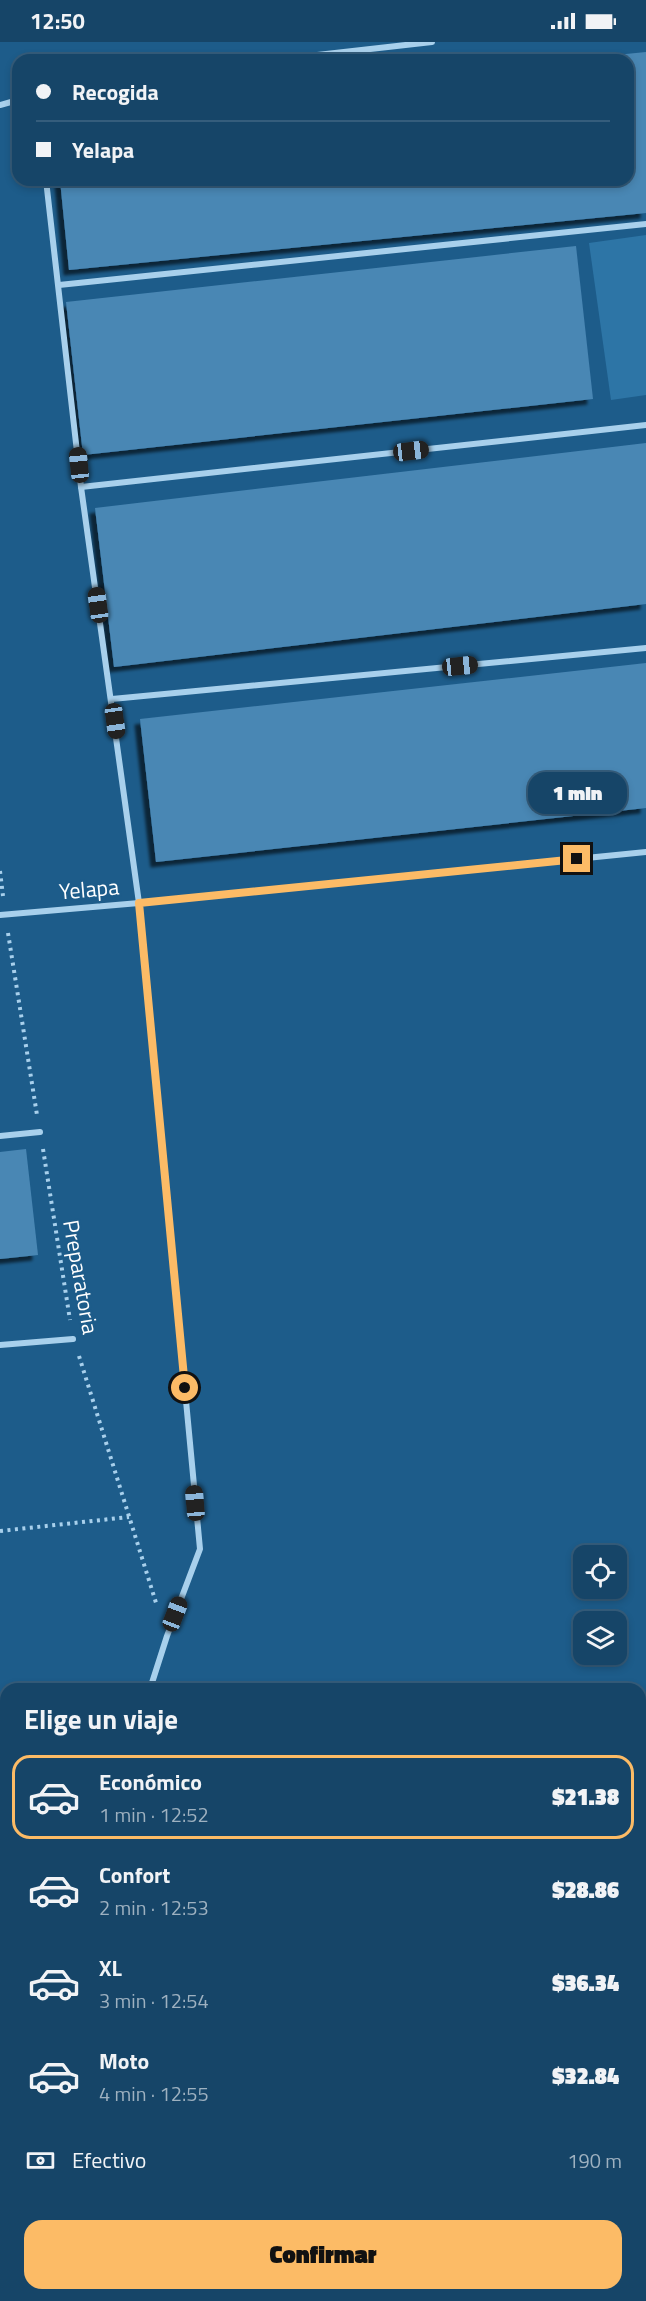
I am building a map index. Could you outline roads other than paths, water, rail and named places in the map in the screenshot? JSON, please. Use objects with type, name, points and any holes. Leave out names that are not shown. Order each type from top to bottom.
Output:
[{"type":"street","points":[[326,54],[432,42]]},
{"type":"street","points":[[47,186],[81,487],[139,903],[200,1549],[152,1683]]},
{"type":"street","points":[[59,285],[646,224]]},
{"type":"street","points":[[81,487],[646,425]]},
{"type":"street","points":[[112,699],[646,648]]},
{"type":"street","name":"Yelapa","points":[[3,914],[139,903],[646,852]]},
{"type":"street","points":[[0,1136],[40,1132]]},
{"type":"street","points":[[0,1346],[73,1339]]}]
